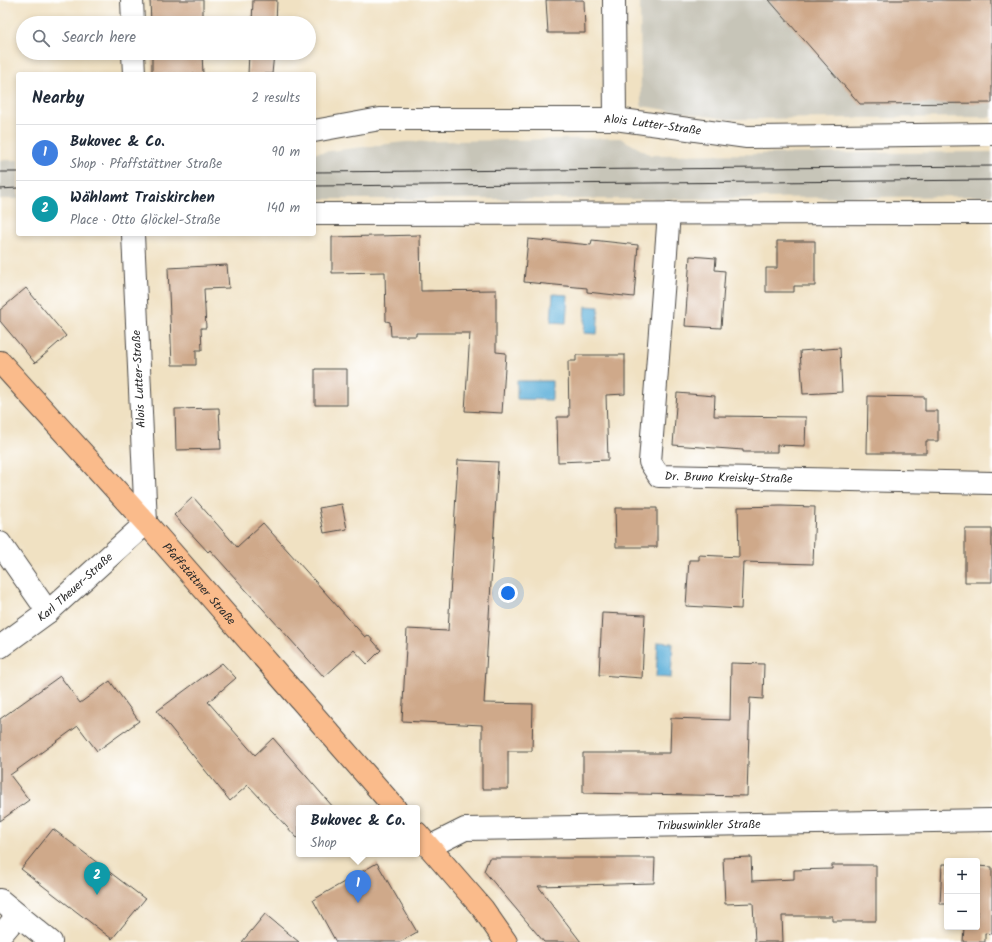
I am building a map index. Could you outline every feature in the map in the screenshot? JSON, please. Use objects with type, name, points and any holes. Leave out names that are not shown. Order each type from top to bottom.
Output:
[{"type":"main road","name":"Pfaffstättner Straße","points":[[0,362],[146,524],[392,805]]},
{"type":"main road","points":[[423,840],[483,909],[506,942]]},
{"type":"street","points":[[132,0],[133,16]]},
{"type":"street","points":[[614,0],[615,119]]},
{"type":"street","points":[[133,60],[134,72]]},
{"type":"street","name":"Alois Lutter-Straße","points":[[316,131],[380,119],[615,119],[747,137],[992,134]]},
{"type":"street","name":"Dr. Bruno Kreisky-Straße","points":[[669,213],[650,462],[660,476],[992,483]]},
{"type":"street","points":[[316,214],[992,213]]},
{"type":"street","name":"Alois Lutter-Straße","points":[[133,236],[146,524]]},
{"type":"street","name":"Karl Theuer-Straße","points":[[0,647],[48,612],[146,524]]},
{"type":"street","points":[[0,543],[48,612]]},
{"type":"street","name":"Tribuswinkler Straße","points":[[423,840],[465,829],[992,820]]},
{"type":"street","points":[[0,900],[51,942]]},
{"type":"street","points":[[0,936],[18,915]]},
{"type":"shaded area","points":[[640,0],[992,0],[992,117],[727,119],[641,106]]},
{"type":"shaded area","points":[[620,138],[651,155],[992,152],[992,196],[648,199],[316,199],[316,153],[404,142]]},
{"type":"shaded area","points":[[0,160],[16,160],[16,199],[0,199]]},
{"type":"water","points":[[553,294],[568,295],[566,323],[551,322]]},
{"type":"water","points":[[586,306],[599,307],[597,334],[584,333]]},
{"type":"water","points":[[517,381],[552,381],[552,400],[517,399]]},
{"type":"water","points":[[658,642],[673,643],[671,678],[656,677]]},
{"type":"building","points":[[150,0],[203,0],[203,16],[151,16]]},
{"type":"building","points":[[253,0],[277,0],[276,16],[252,16]]},
{"type":"building","points":[[546,0],[584,0],[585,33],[548,33]]},
{"type":"building","points":[[769,0],[992,0],[992,103],[860,104]]},
{"type":"building","points":[[152,60],[202,60],[203,72],[152,72]]},
{"type":"building","points":[[249,60],[273,60],[272,72],[248,72]]},
{"type":"building","points":[[420,235],[421,291],[496,290],[496,352],[506,353],[502,413],[465,411],[470,333],[416,333],[416,336],[391,336],[390,322],[386,321],[385,272],[332,273],[332,237]]},
{"type":"building","points":[[528,239],[591,245],[592,240],[638,245],[634,297],[587,292],[587,288],[524,282]]},
{"type":"building","points":[[777,241],[815,241],[815,286],[794,286],[794,292],[766,292],[766,268],[777,268]]},
{"type":"building","points":[[690,256],[716,258],[715,270],[725,271],[721,328],[685,326]]},
{"type":"building","points":[[227,265],[229,288],[204,289],[206,328],[201,328],[202,350],[196,350],[196,365],[172,365],[168,268]]},
{"type":"building","points":[[26,288],[66,336],[35,363],[0,321],[0,310]]},
{"type":"building","points":[[840,348],[842,392],[803,394],[800,351]]},
{"type":"building","points":[[576,355],[625,355],[625,394],[606,395],[608,460],[558,462],[557,417],[569,417],[568,361],[576,361]]},
{"type":"building","points":[[315,369],[347,369],[347,405],[315,405]]},
{"type":"building","points":[[677,393],[715,396],[714,416],[806,417],[805,446],[777,445],[777,452],[743,452],[743,450],[673,445]]},
{"type":"building","points":[[868,396],[925,397],[925,411],[938,411],[938,441],[926,441],[926,453],[867,453]]},
{"type":"building","points":[[219,408],[221,449],[176,450],[175,409]]},
{"type":"building","points":[[458,460],[498,462],[484,703],[533,704],[532,751],[508,751],[508,789],[482,789],[482,725],[402,721],[407,629],[448,631]]},
{"type":"building","points":[[193,497],[237,547],[263,523],[365,637],[368,635],[381,650],[367,664],[354,650],[324,677],[210,550],[208,552],[174,515]]},
{"type":"building","points":[[342,504],[347,529],[324,533],[319,508]]},
{"type":"building","points":[[738,507],[815,507],[813,564],[743,562],[741,609],[686,606],[689,560],[699,560],[699,555],[739,557]]},
{"type":"building","points":[[615,508],[657,508],[657,547],[616,547]]},
{"type":"building","points":[[965,529],[992,529],[992,582],[965,582]]},
{"type":"building","points":[[602,613],[645,615],[642,678],[599,675]]},
{"type":"building","points":[[222,663],[236,678],[208,702],[255,755],[273,738],[331,805],[296,805],[296,837],[248,785],[230,801],[157,711]]},
{"type":"building","points":[[731,663],[764,664],[763,699],[750,698],[747,796],[583,793],[583,753],[670,753],[671,718],[730,720]]},
{"type":"building","points":[[60,676],[80,703],[110,681],[139,721],[97,751],[78,726],[10,775],[29,800],[0,821],[0,719]]},
{"type":"building","points":[[53,829],[145,899],[112,939],[21,869]]},
{"type":"building","points":[[751,857],[752,881],[794,879],[794,870],[832,869],[832,865],[876,865],[876,921],[832,921],[832,916],[782,916],[783,942],[755,942],[753,903],[725,904],[723,858]]},
{"type":"building","points":[[489,858],[655,858],[654,883],[538,886],[581,942],[544,942],[484,871]]},
{"type":"building","points":[[377,863],[417,932],[400,942],[336,942],[313,900]]},
{"type":"building","points":[[942,864],[944,864],[944,904],[940,904]]},
{"type":"building","points":[[980,866],[992,867],[992,934],[985,933],[985,942],[963,942],[964,930],[980,930]]},
{"type":"building","points":[[265,914],[299,942],[242,942]]},
{"type":"tram line","points":[[316,172],[992,166]]},
{"type":"tram line","points":[[0,172],[16,172]]},
{"type":"tram line","points":[[316,186],[992,180]]},
{"type":"tram line","points":[[0,189],[16,188]]},
{"type":"place","name":"Wählamt Traiskirchen","points":[[97,895]]},
{"type":"place","name":"Bukovec & Co.","points":[[358,903]]}]
